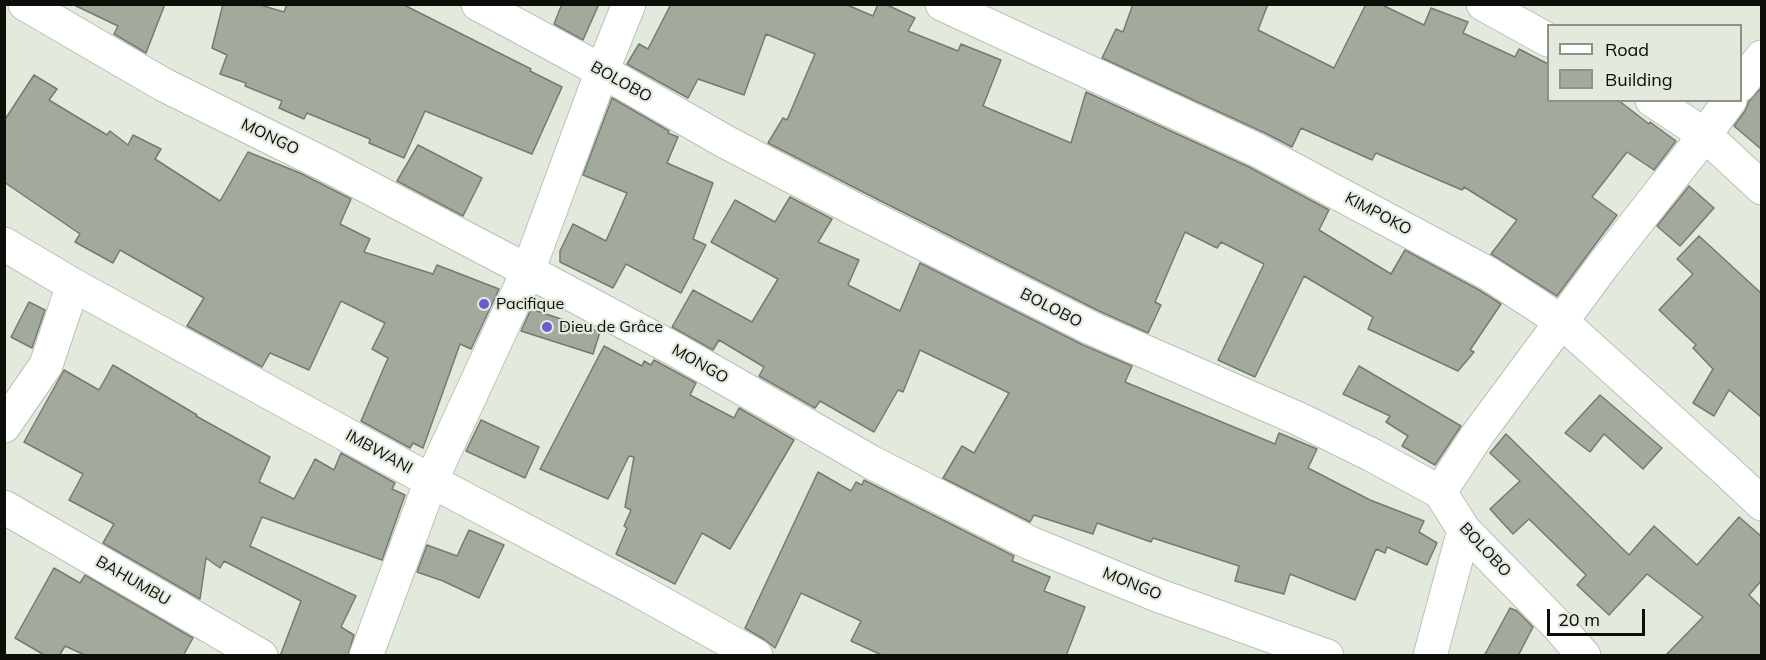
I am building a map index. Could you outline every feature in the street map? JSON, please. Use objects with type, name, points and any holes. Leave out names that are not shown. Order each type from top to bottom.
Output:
[{"type":"street","name":"MONGO","points":[[25,4],[164,85],[330,167],[528,271],[674,349],[871,462],[1030,543],[1157,595],[1327,656]]},
{"type":"street","name":"BOLOBO","points":[[478,4],[724,141],[1091,328],[1299,418],[1440,492],[1464,530],[1584,656]]},
{"type":"street","points":[[366,656],[431,481],[528,271],[629,4]]},
{"type":"street","name":"KIMPOKO","points":[[942,4],[1257,150],[1489,274],[1561,321],[1761,504]]},
{"type":"street","points":[[1483,4],[1547,39]]},
{"type":"street","points":[[1742,82],[1761,57]]},
{"type":"street","points":[[1655,102],[1705,135],[1761,188]]},
{"type":"street","points":[[1440,492],[1478,434],[1561,321],[1729,102]]},
{"type":"street","name":"IMBWANI","points":[[4,244],[73,285],[756,656]]},
{"type":"street","points":[[4,426],[46,365],[73,285]]},
{"type":"street","name":"BAHUMBU","points":[[4,507],[261,656]]},
{"type":"street","points":[[1430,656],[1464,530]]},
{"type":"building","points":[[72,4],[165,4],[146,53],[114,34],[118,26]]},
{"type":"building","points":[[223,4],[257,4],[284,12],[287,4],[402,4],[562,87],[532,154],[425,111],[404,158],[369,143],[370,139],[307,113],[304,119],[279,108],[282,101],[245,86],[246,83],[220,74],[227,55],[212,48]]},
{"type":"building","points":[[562,4],[599,4],[583,40],[554,24]]},
{"type":"building","points":[[671,4],[845,4],[873,16],[878,4],[885,4],[915,18],[908,31],[958,51],[961,44],[1001,60],[983,106],[1071,143],[1086,92],[1249,167],[1329,210],[1319,230],[1391,274],[1405,250],[1501,304],[1470,350],[1474,352],[1458,371],[1368,329],[1373,317],[1304,276],[1255,377],[1218,360],[1264,264],[1221,242],[1217,248],[1185,232],[1155,302],[1161,305],[1148,333],[1099,311],[768,143],[783,118],[787,120],[815,54],[766,34],[744,95],[698,79],[688,98],[627,64],[639,44],[648,49]]},
{"type":"building","points":[[1133,4],[1268,4],[1258,30],[1334,68],[1366,4],[1380,4],[1424,25],[1431,8],[1468,22],[1463,33],[1515,57],[1519,49],[1547,63],[1547,102],[1621,102],[1676,141],[1654,170],[1627,152],[1592,197],[1617,215],[1557,296],[1491,254],[1517,220],[1464,187],[1462,190],[1376,153],[1372,160],[1301,128],[1292,147],[1102,58],[1116,29],[1123,32]]},
{"type":"building","points":[[34,75],[57,89],[49,100],[107,135],[110,131],[128,145],[133,135],[161,149],[155,159],[220,201],[248,152],[300,173],[351,199],[340,224],[370,239],[364,252],[433,274],[437,265],[499,289],[471,349],[460,344],[423,448],[413,443],[410,448],[361,421],[388,358],[372,349],[385,323],[341,301],[309,370],[270,353],[262,367],[187,326],[204,298],[120,250],[113,263],[75,242],[80,234],[4,182],[4,121]]},
{"type":"building","points":[[1761,88],[1761,149],[1734,126],[1749,101]]},
{"type":"building","points":[[612,98],[678,137],[667,163],[713,183],[693,239],[706,245],[681,293],[626,264],[613,288],[560,262],[560,251],[573,224],[606,241],[627,193],[583,175]]},
{"type":"building","points":[[418,145],[482,178],[463,216],[397,181]]},
{"type":"building","points":[[1689,186],[1714,208],[1680,246],[1657,226]]},
{"type":"building","points":[[790,197],[832,219],[818,242],[859,260],[848,285],[900,311],[920,263],[1083,345],[1132,366],[1125,382],[1275,444],[1279,433],[1317,449],[1308,468],[1370,500],[1424,521],[1419,532],[1437,543],[1427,565],[1387,547],[1385,553],[1376,549],[1355,600],[1290,574],[1284,594],[1235,581],[1239,566],[1153,538],[1151,542],[1097,523],[1093,534],[1034,515],[1030,522],[943,478],[962,446],[974,453],[1009,393],[920,350],[903,392],[898,390],[874,432],[820,401],[815,408],[759,376],[764,367],[719,340],[713,350],[672,327],[693,290],[752,322],[778,279],[711,242],[735,200],[775,222]]},
{"type":"building","points":[[1699,236],[1761,293],[1761,417],[1729,390],[1714,416],[1693,403],[1713,369],[1693,348],[1696,345],[1659,310],[1693,274],[1677,259]]},
{"type":"building","points":[[29,302],[45,310],[32,348],[11,337]]},
{"type":"building","points":[[531,309],[600,332],[593,354],[521,331]]},
{"type":"building","points":[[604,346],[642,366],[644,361],[651,365],[654,360],[696,383],[690,395],[734,418],[739,408],[794,440],[730,549],[702,533],[675,584],[616,554],[627,528],[624,526],[631,510],[625,507],[634,457],[629,456],[608,499],[540,469]]},
{"type":"building","points":[[113,365],[196,416],[270,457],[259,482],[294,499],[315,459],[334,470],[341,453],[395,483],[392,489],[405,495],[382,560],[262,517],[250,546],[356,596],[341,627],[354,635],[348,656],[280,656],[301,601],[224,561],[220,568],[206,558],[200,599],[103,543],[114,524],[69,500],[83,474],[24,442],[64,370],[99,390]]},
{"type":"building","points":[[1359,366],[1461,426],[1435,465],[1402,446],[1408,436],[1386,422],[1390,416],[1343,394]]},
{"type":"building","points":[[1600,395],[1662,448],[1643,469],[1604,434],[1590,452],[1565,433]]},
{"type":"building","points":[[481,420],[539,447],[525,478],[466,451]]},
{"type":"building","points":[[1506,434],[1629,555],[1654,526],[1697,565],[1739,517],[1761,536],[1761,581],[1749,595],[1761,607],[1761,656],[1665,656],[1703,617],[1647,574],[1609,615],[1577,585],[1586,575],[1529,519],[1513,534],[1490,509],[1520,481],[1490,453]]},
{"type":"building","points":[[818,472],[851,491],[856,482],[862,485],[864,480],[1014,556],[1012,561],[1050,577],[1044,591],[1085,607],[1066,656],[884,656],[851,641],[861,621],[801,593],[775,648],[745,628]]},
{"type":"building","points":[[469,530],[504,545],[479,598],[417,572],[427,545],[457,556]]},
{"type":"building","points":[[54,568],[80,583],[85,575],[193,638],[183,656],[87,656],[65,646],[59,656],[46,656],[15,638]]},
{"type":"building","points":[[1510,608],[1517,611],[1533,627],[1518,656],[1484,656]]},
{"type":"place","name":"Pacifique","points":[[484,304]]},
{"type":"place","name":"Dieu de Grâce","points":[[547,327]]}]
